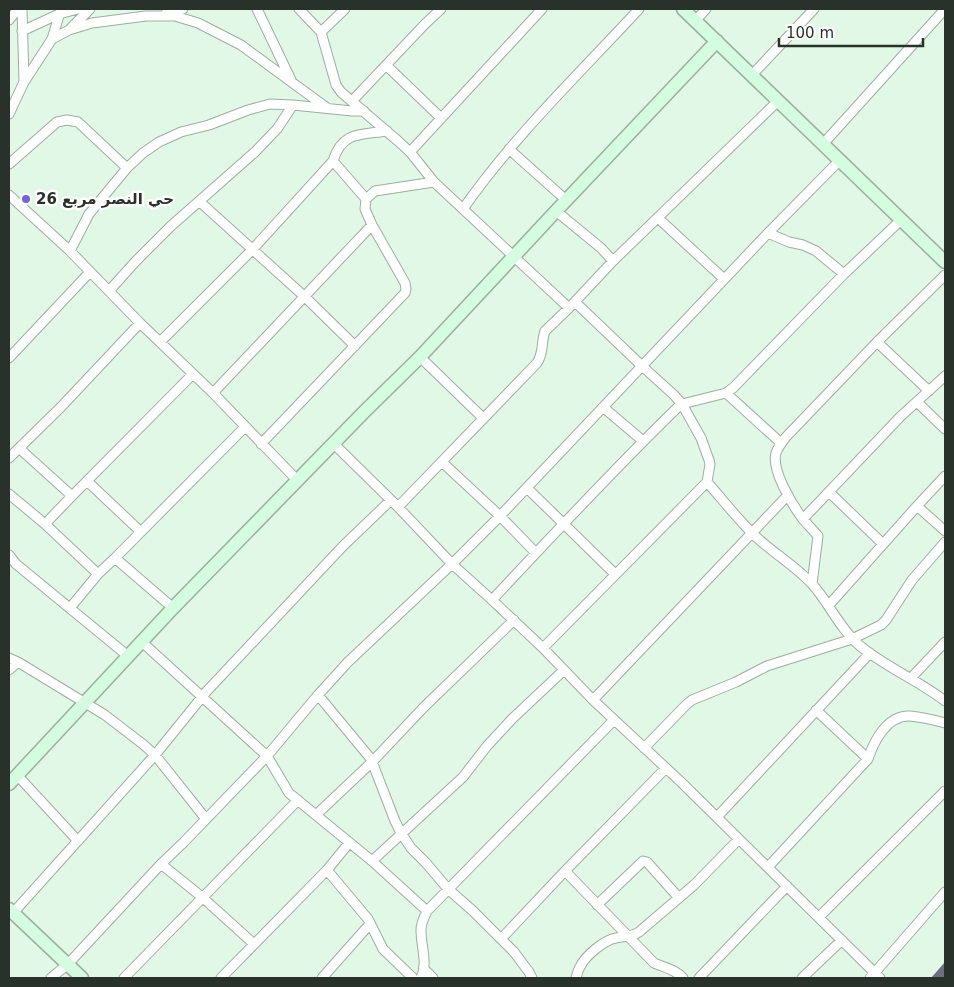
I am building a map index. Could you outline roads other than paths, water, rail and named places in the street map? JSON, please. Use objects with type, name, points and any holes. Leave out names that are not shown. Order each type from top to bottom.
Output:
[{"type":"street","points":[[9,20],[18,9]]},
{"type":"street","points":[[22,9],[24,82]]},
{"type":"street","points":[[22,31],[60,12],[78,9]]},
{"type":"street","points":[[69,30],[90,9]]},
{"type":"street","points":[[161,15],[183,9]]},
{"type":"street","points":[[257,9],[292,83]]},
{"type":"street","points":[[299,9],[322,32],[336,85],[341,92],[410,152],[434,182],[514,257],[572,305],[674,395],[682,404],[701,438],[710,464],[706,482],[543,648]]},
{"type":"street","points":[[322,32],[345,9]]},
{"type":"street","points":[[352,101],[441,9]]},
{"type":"street","points":[[410,152],[542,9]]},
{"type":"street","points":[[463,209],[509,149],[639,9]]},
{"type":"street","points":[[683,9],[945,262]]},
{"type":"street","points":[[695,21],[706,9]]},
{"type":"street","points":[[752,74],[814,9]]},
{"type":"street","points":[[823,144],[945,9]]},
{"type":"street","points":[[9,114],[24,82],[52,39],[60,12]]},
{"type":"street","points":[[52,39],[69,30],[92,23],[146,16],[175,16],[198,23],[241,45],[327,108]]},
{"type":"street","points":[[78,841],[13,780],[173,608],[420,357],[717,41]]},
{"type":"street","points":[[386,65],[441,118]]},
{"type":"street","points":[[398,507],[537,363],[542,354],[545,331],[549,326],[572,305],[613,261],[778,101]]},
{"type":"street","points":[[70,251],[90,214],[128,168],[143,153],[181,132],[210,125],[248,110],[270,104],[293,104],[364,111]]},
{"type":"street","points":[[109,291],[171,226],[255,152],[277,129],[293,104]]},
{"type":"street","points":[[9,164],[57,122],[67,120],[78,122],[128,168]]},
{"type":"street","points":[[160,342],[252,250],[333,162],[340,145],[356,135],[387,132]]},
{"type":"street","points":[[509,149],[566,200]]},
{"type":"street","points":[[51,978],[68,964],[161,864],[267,756],[348,662],[500,516],[724,279],[840,160]]},
{"type":"street","points":[[333,162],[366,199]]},
{"type":"street","points":[[261,444],[402,296],[406,289],[372,225],[365,209],[366,199],[375,191],[434,182]]},
{"type":"street","points":[[9,195],[70,251],[298,481]]},
{"type":"street","points":[[199,201],[355,346]]},
{"type":"street","points":[[556,211],[613,261]]},
{"type":"street","points":[[658,218],[724,279]]},
{"type":"street","points":[[492,600],[563,523],[676,408],[682,404],[726,393],[746,376],[844,274],[902,219]]},
{"type":"street","points":[[213,394],[372,225]]},
{"type":"street","points":[[768,233],[789,242],[803,245],[816,252],[844,274]]},
{"type":"street","points":[[9,358],[90,272]]},
{"type":"street","points":[[812,584],[818,538],[788,495],[776,468],[776,454],[781,443],[877,342],[945,275]]},
{"type":"street","points":[[9,458],[61,407],[140,323]]},
{"type":"street","points":[[877,342],[930,391]]},
{"type":"street","points":[[420,357],[483,418]]},
{"type":"street","points":[[45,524],[193,374]]},
{"type":"street","points":[[803,519],[895,423],[945,376]]},
{"type":"street","points":[[726,393],[781,443]]},
{"type":"street","points":[[917,402],[945,430]]},
{"type":"street","points":[[602,407],[642,441]]},
{"type":"street","points":[[70,608],[98,574],[245,427]]},
{"type":"street","points":[[334,444],[452,564],[514,620],[593,700],[788,886],[875,976],[945,892]]},
{"type":"street","points":[[19,448],[72,496]]},
{"type":"street","points":[[442,462],[500,516],[536,553]]},
{"type":"street","points":[[829,605],[945,476]]},
{"type":"street","points":[[87,481],[141,532]]},
{"type":"street","points":[[706,482],[752,533],[795,567],[812,584],[852,639],[870,654],[945,701]]},
{"type":"street","points":[[526,488],[615,574]]},
{"type":"street","points":[[829,492],[884,544]]},
{"type":"street","points":[[9,494],[45,524],[98,574]]},
{"type":"street","points":[[593,700],[788,495]]},
{"type":"street","points":[[82,978],[11,911],[78,841],[155,755],[201,697],[343,546],[391,500]]},
{"type":"street","points":[[917,506],[945,531]]},
{"type":"street","points":[[644,748],[692,700],[736,682],[767,666],[852,639],[881,624],[886,620],[912,580],[945,542]]},
{"type":"street","points":[[9,555],[16,564],[128,656]]},
{"type":"street","points":[[115,558],[173,608]]},
{"type":"street","points":[[316,815],[372,762],[424,707],[514,620]]},
{"type":"street","points":[[142,642],[267,756],[290,793],[372,861],[427,911]]},
{"type":"street","points":[[910,678],[945,642]]},
{"type":"street","points":[[717,817],[870,654]]},
{"type":"street","points":[[9,670],[13,660],[105,715],[155,755],[206,820]]},
{"type":"street","points":[[372,861],[463,776],[512,719],[564,670]]},
{"type":"street","points":[[318,695],[372,762],[395,821],[412,848],[448,889],[514,952],[528,976]]},
{"type":"street","points":[[816,710],[868,759]]},
{"type":"street","points":[[768,867],[868,759],[875,740],[885,727],[897,718],[908,716],[945,722]]},
{"type":"street","points":[[433,978],[422,974],[421,930],[427,911],[614,720]]},
{"type":"street","points":[[501,939],[666,768]]},
{"type":"street","points":[[819,917],[945,791]]},
{"type":"street","points":[[124,978],[298,800]]},
{"type":"street","points":[[576,978],[586,958],[594,951],[612,939],[635,935],[639,932],[694,885],[740,839]]},
{"type":"street","points":[[221,978],[327,870],[349,843]]},
{"type":"street","points":[[597,905],[643,861],[647,862],[679,898]]},
{"type":"street","points":[[161,864],[202,897],[254,944]]},
{"type":"street","points":[[327,870],[361,909],[383,949],[413,978]]},
{"type":"street","points":[[565,871],[654,963],[672,969],[683,978]]},
{"type":"street","points":[[699,978],[788,886]]},
{"type":"street","points":[[322,978],[370,924]]},
{"type":"street","points":[[802,978],[842,940]]},
{"type":"place","name":"حي النصر مربع 26","points":[[26,199]]}]
